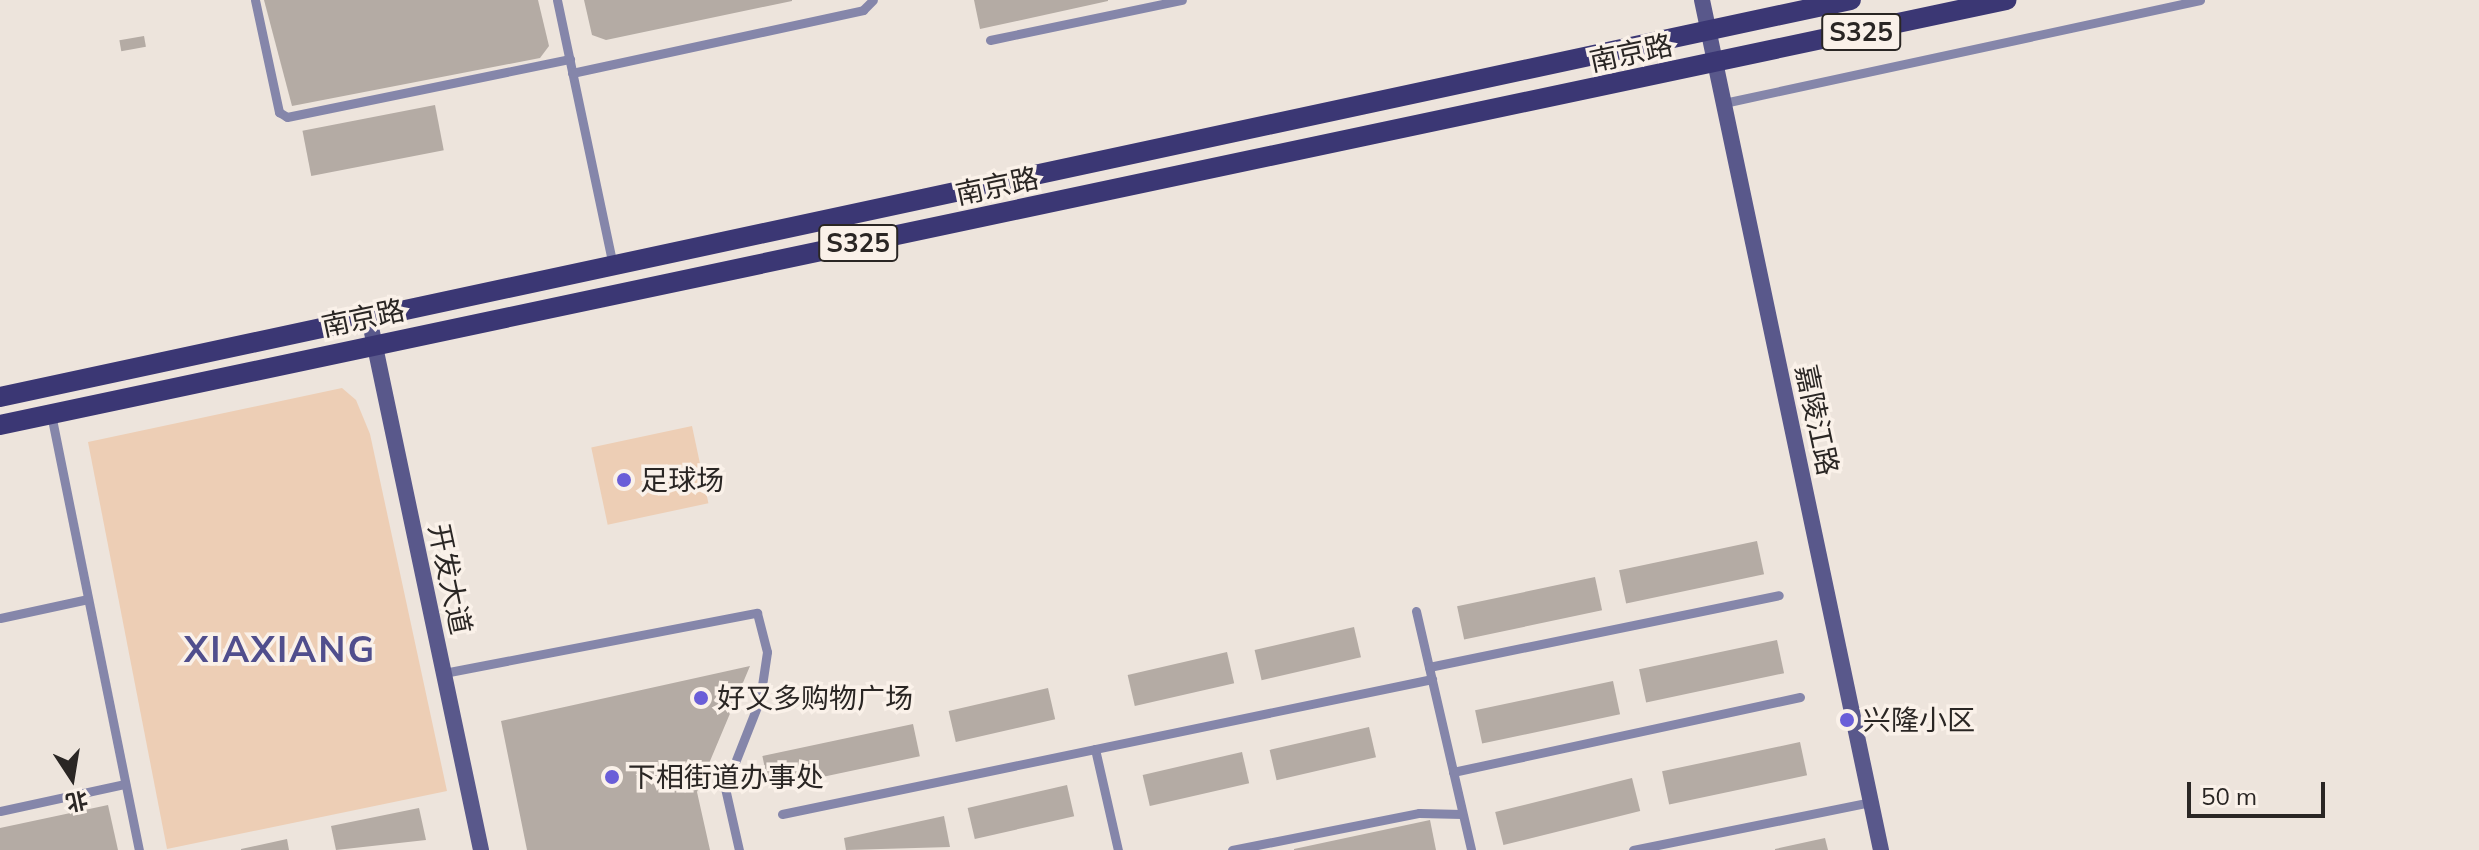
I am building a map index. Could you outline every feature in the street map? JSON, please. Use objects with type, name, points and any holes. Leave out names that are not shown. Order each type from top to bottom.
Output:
[{"type":"main road","name":"南京路","points":[[0,397],[1851,0]]},
{"type":"main road","name":"南京路","points":[[0,425],[1716,64],[2006,0]]},
{"type":"street","name":"嘉陵江路","points":[[1702,0],[1881,850]]},
{"type":"street","name":"开发大道","points":[[369,318],[481,850]]},
{"type":"lane","points":[[255,0],[279,112],[287,117],[570,59]]},
{"type":"lane","points":[[557,0],[613,266]]},
{"type":"lane","points":[[572,73],[863,10],[873,0]]},
{"type":"lane","points":[[990,40],[1182,0]]},
{"type":"lane","points":[[1724,103],[2200,0]]},
{"type":"lane","points":[[51,414],[139,850]]},
{"type":"lane","points":[[1429,667],[1779,595]]},
{"type":"lane","points":[[0,618],[88,599]]},
{"type":"lane","points":[[1416,611],[1471,850]]},
{"type":"lane","points":[[444,673],[757,613],[767,652],[760,699],[725,788],[739,850]]},
{"type":"lane","points":[[782,814],[1432,679]]},
{"type":"lane","points":[[1453,772],[1800,697]]},
{"type":"lane","points":[[1095,749],[1118,850]]},
{"type":"lane","points":[[0,811],[125,784]]},
{"type":"lane","points":[[1633,850],[1870,802]]},
{"type":"lane","points":[[1232,850],[1419,813],[1462,814]]},
{"type":"shaded area","points":[[342,388],[356,400],[370,434],[447,791],[167,849],[88,442]]},
{"type":"shaded area","points":[[692,426],[708,503],[608,525],[591,447]]},
{"type":"building","points":[[264,0],[538,0],[549,46],[540,58],[292,106]]},
{"type":"building","points":[[584,0],[792,1],[606,40],[592,35]]},
{"type":"building","points":[[974,0],[1108,0],[1108,1],[980,29]]},
{"type":"building","points":[[144,36],[146,47],[121,51],[119,40]]},
{"type":"building","points":[[435,105],[444,150],[311,176],[302,131]]},
{"type":"building","points":[[1757,541],[1764,574],[1626,604],[1619,570]]},
{"type":"building","points":[[1595,577],[1602,610],[1464,640],[1457,606]]},
{"type":"building","points":[[1354,627],[1361,657],[1262,680],[1255,650]]},
{"type":"building","points":[[1777,640],[1784,673],[1646,703],[1639,669]]},
{"type":"building","points":[[1227,652],[1234,683],[1135,706],[1128,675]]},
{"type":"building","points":[[750,666],[697,792],[710,850],[527,850],[501,721]]},
{"type":"building","points":[[1613,681],[1620,714],[1482,744],[1475,710]]},
{"type":"building","points":[[1048,688],[1055,719],[956,742],[949,711]]},
{"type":"building","points":[[913,724],[920,756],[769,788],[762,756]]},
{"type":"building","points":[[1369,727],[1376,757],[1277,780],[1270,750]]},
{"type":"building","points":[[1800,742],[1807,775],[1669,805],[1662,771]]},
{"type":"building","points":[[1242,752],[1249,783],[1150,806],[1143,775]]},
{"type":"building","points":[[1632,778],[1640,811],[1503,845],[1495,812]]},
{"type":"building","points":[[1067,785],[1074,816],[975,839],[968,808]]},
{"type":"building","points":[[108,805],[118,850],[0,850],[0,828]]},
{"type":"building","points":[[419,808],[426,840],[336,850],[331,826]]},
{"type":"building","points":[[944,816],[950,847],[846,850],[844,838]]},
{"type":"building","points":[[1430,820],[1436,850],[1294,850],[1294,849]]},
{"type":"building","points":[[1825,838],[1828,850],[1775,850],[1775,849]]},
{"type":"building","points":[[287,839],[289,850],[241,850],[241,849]]},
{"type":"place","name":"足球场","points":[[624,480]]},
{"type":"place","name":"好又多购物广场","points":[[701,698]]},
{"type":"place","name":"兴隆小区","points":[[1847,720]]},
{"type":"place","name":"下相街道办事处","points":[[612,777]]},
{"type":"district","name":"XIAXIANG","points":[[280,649]]}]
